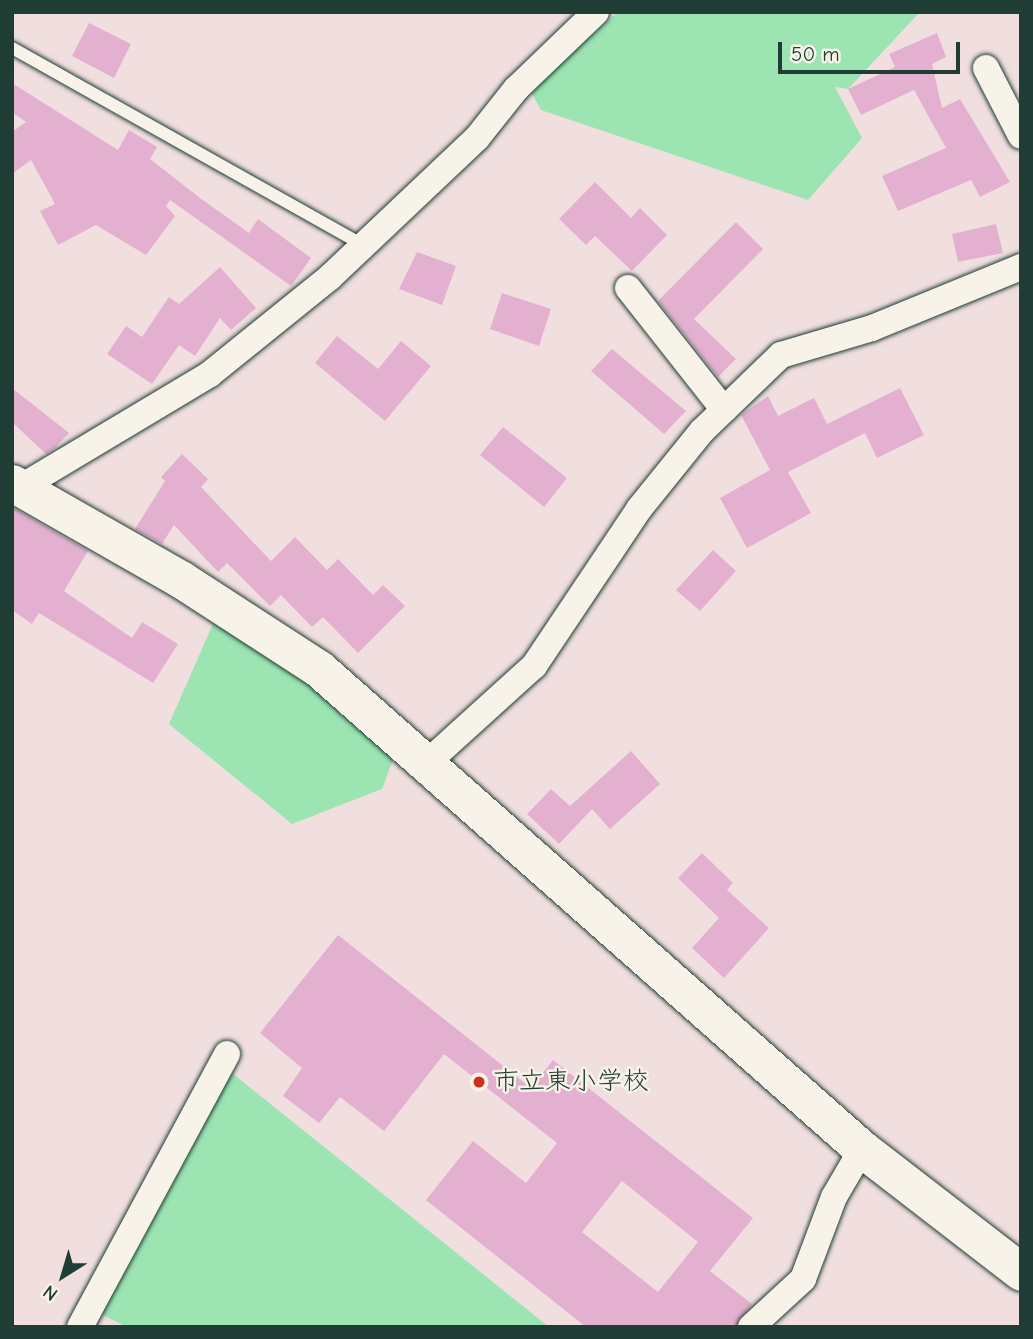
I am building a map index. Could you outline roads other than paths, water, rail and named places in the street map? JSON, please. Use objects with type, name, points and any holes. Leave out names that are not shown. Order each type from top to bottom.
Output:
[{"type":"street","points":[[596,12],[516,89],[477,138],[359,243],[330,276],[209,374],[18,485],[318,669],[428,762],[862,1149],[1021,1272]]},
{"type":"street","points":[[986,68],[1021,136]]},
{"type":"street","points":[[428,762],[534,666],[639,509],[724,410],[781,355],[872,328],[1021,267]]},
{"type":"street","points":[[628,288],[724,410]]},
{"type":"street","points":[[80,1327],[227,1054]]},
{"type":"street","points":[[751,1327],[803,1279],[834,1197],[862,1149]]},
{"type":"lane","points":[[12,48],[359,243]]},
{"type":"place","name":"市立東小学校","points":[[479,1082]]}]
